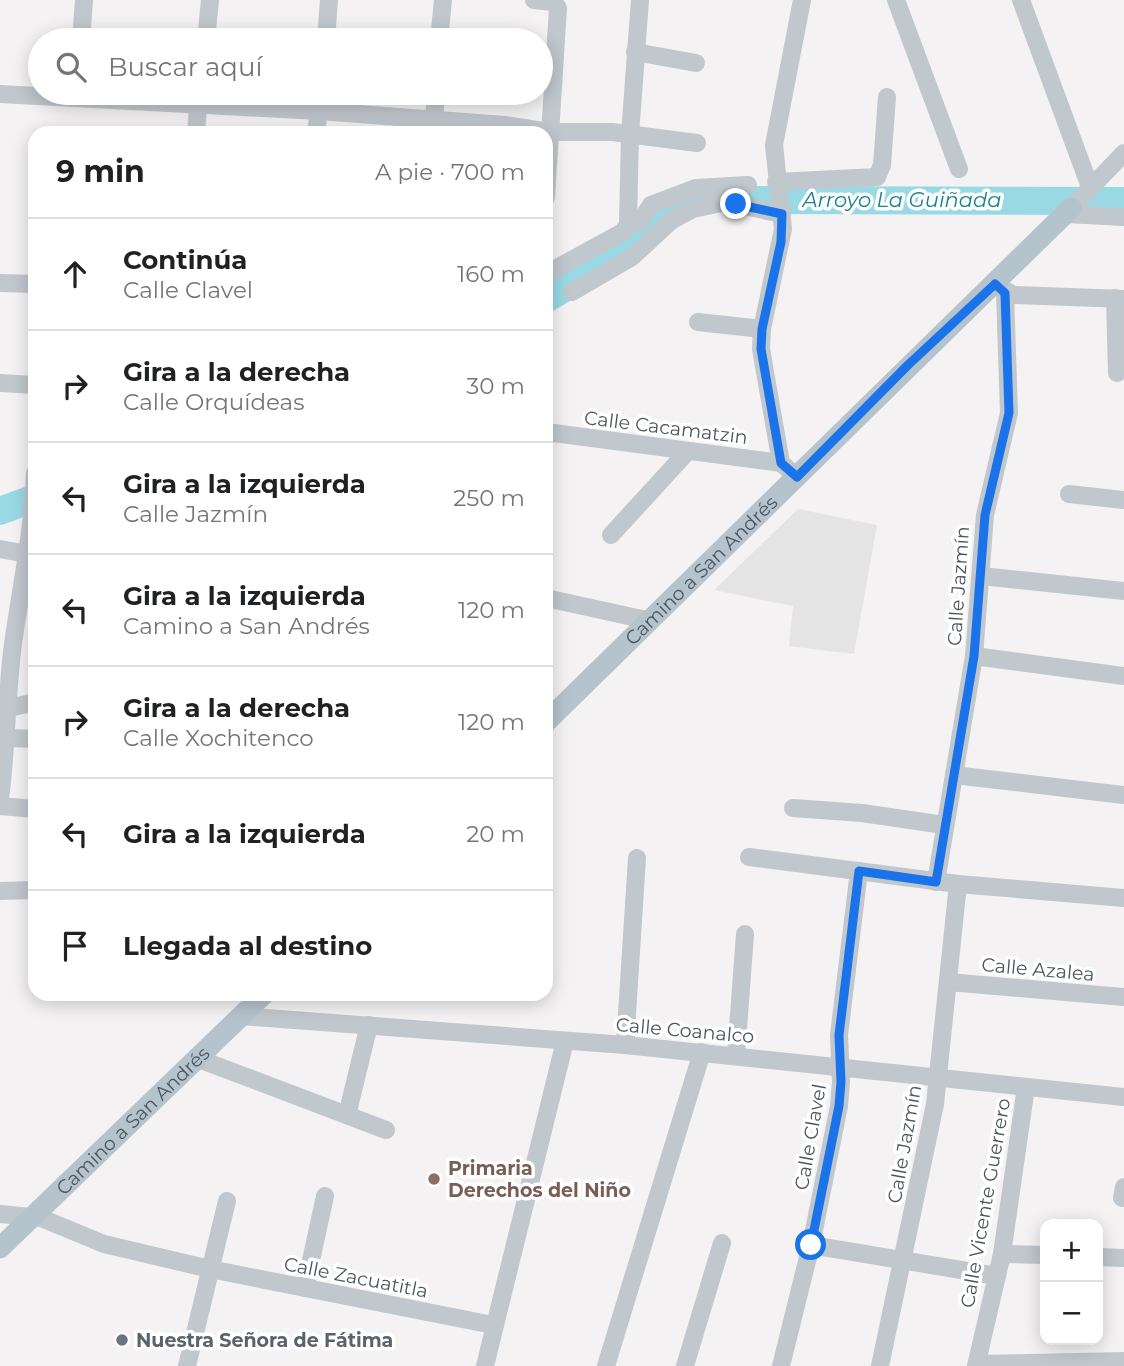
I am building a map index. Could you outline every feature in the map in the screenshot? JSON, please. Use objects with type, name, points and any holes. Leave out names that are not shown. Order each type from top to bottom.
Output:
[{"type":"main road","name":"Camino a San Andrés","points":[[553,715],[651,621],[789,470],[908,365],[1000,289],[1068,211]]},
{"type":"main road","name":"Camino a San Andrés","points":[[0,1248],[257,1001]]},
{"type":"street","points":[[82,28],[84,0]]},
{"type":"street","points":[[208,28],[211,0]]},
{"type":"street","points":[[327,28],[329,0]]},
{"type":"street","points":[[440,28],[443,0]]},
{"type":"street","points":[[534,0],[557,5],[553,68]]},
{"type":"street","points":[[640,0],[630,134],[644,226]]},
{"type":"street","points":[[789,470],[763,363],[762,329],[781,242],[775,136],[802,0]]},
{"type":"street","points":[[896,0],[959,169]]},
{"type":"street","points":[[1021,0],[1089,188]]},
{"type":"street","points":[[635,52],[696,63]]},
{"type":"street","points":[[0,94],[28,94]]},
{"type":"street","points":[[553,270],[623,232],[719,201],[779,198],[877,177],[882,165],[887,97]]},
{"type":"street","points":[[197,126],[198,105]]},
{"type":"street","points":[[259,105],[433,126],[511,126]]},
{"type":"street","points":[[317,126],[320,105]]},
{"type":"street","points":[[433,126],[435,105]]},
{"type":"street","points":[[549,126],[551,105]]},
{"type":"street","points":[[553,132],[588,130],[697,143]]},
{"type":"street","name":"Camino a San Andrés","points":[[1068,211],[1124,153]]},
{"type":"street","points":[[572,292],[632,257],[651,205],[696,188],[748,186]]},
{"type":"street","points":[[1068,211],[1124,217]]},
{"type":"street","points":[[0,283],[28,284]]},
{"type":"street","points":[[1000,289],[1120,299],[1117,373]]},
{"type":"street","name":"Calle Jazmín","points":[[936,882],[944,825],[961,749],[974,656],[985,515],[1009,413],[1000,289]]},
{"type":"street","points":[[698,322],[762,329]]},
{"type":"street","points":[[0,383],[28,385]]},
{"type":"street","name":"Calle Cacamatzin","points":[[553,433],[688,451],[789,470]]},
{"type":"street","points":[[611,535],[688,451]]},
{"type":"street","points":[[1069,494],[1124,499]]},
{"type":"street","points":[[0,549],[28,554],[6,644],[9,708],[0,799]]},
{"type":"street","points":[[981,576],[1124,591]]},
{"type":"street","points":[[553,600],[651,621]]},
{"type":"street","points":[[974,656],[1124,676]]},
{"type":"street","points":[[9,708],[28,704]]},
{"type":"street","points":[[5,731],[28,738]]},
{"type":"street","points":[[954,775],[1124,794]]},
{"type":"street","points":[[0,806],[28,808]]},
{"type":"street","points":[[793,808],[862,813],[944,825]]},
{"type":"street","points":[[625,1045],[637,858]]},
{"type":"street","points":[[749,858],[936,882],[1124,898]]},
{"type":"street","name":"Calle Clavel","points":[[781,1366],[811,1245],[839,1106],[839,1035],[859,871]]},
{"type":"street","name":"Calle Jazmín","points":[[880,1366],[904,1261],[937,1079],[958,884]]},
{"type":"street","points":[[0,891],[28,890]]},
{"type":"street","points":[[736,1055],[745,934]]},
{"type":"street","name":"Calle Azalea","points":[[948,982],[1124,997]]},
{"type":"street","name":"Calle Coanalco","points":[[241,1016],[736,1055],[937,1079],[1124,1097]]},
{"type":"street","points":[[347,1115],[369,1025]]},
{"type":"street","points":[[485,1366],[565,1041]]},
{"type":"street","points":[[606,1366],[702,1052]]},
{"type":"street","points":[[196,1058],[386,1130]]},
{"type":"street","name":"Calle Vicente Guerrero","points":[[976,1365],[1002,1254],[1026,1087]]},
{"type":"street","points":[[305,1288],[325,1196]]},
{"type":"street","points":[[187,1366],[227,1200]]},
{"type":"street","name":"Calle Zacuatitla","points":[[0,1214],[50,1221],[104,1244],[210,1269],[493,1325]]},
{"type":"street","points":[[685,1366],[722,1243]]},
{"type":"street","points":[[811,1245],[997,1276]]},
{"type":"street","points":[[1002,1254],[1040,1255]]},
{"type":"street","points":[[1103,1257],[1124,1258]]},
{"type":"street","points":[[976,1365],[1124,1361]]},
{"type":"shaded area","points":[[798,509],[877,525],[854,654],[789,646],[793,606],[714,590]]},
{"type":"waterway","name":"Arroyo La Guiñada","points":[[553,295],[621,254],[654,216],[703,194],[757,200],[1124,201]]},
{"type":"waterway","name":"Arroyo La Guiñada","points":[[0,511],[28,501]]},
{"type":"place","name":"Primaria Derechos del Niño","points":[[434,1179]]},
{"type":"place","name":"Nuestra Señora de Fátima","points":[[122,1340]]},
{"type":"route","points":[[736,204],[782,214],[781,242],[762,329],[761,349],[781,463],[797,477],[908,365],[995,284],[1005,293],[1009,413],[985,515],[974,656],[960,756],[950,788],[936,882],[859,871],[839,1035],[839,1106],[811,1245]]}]
